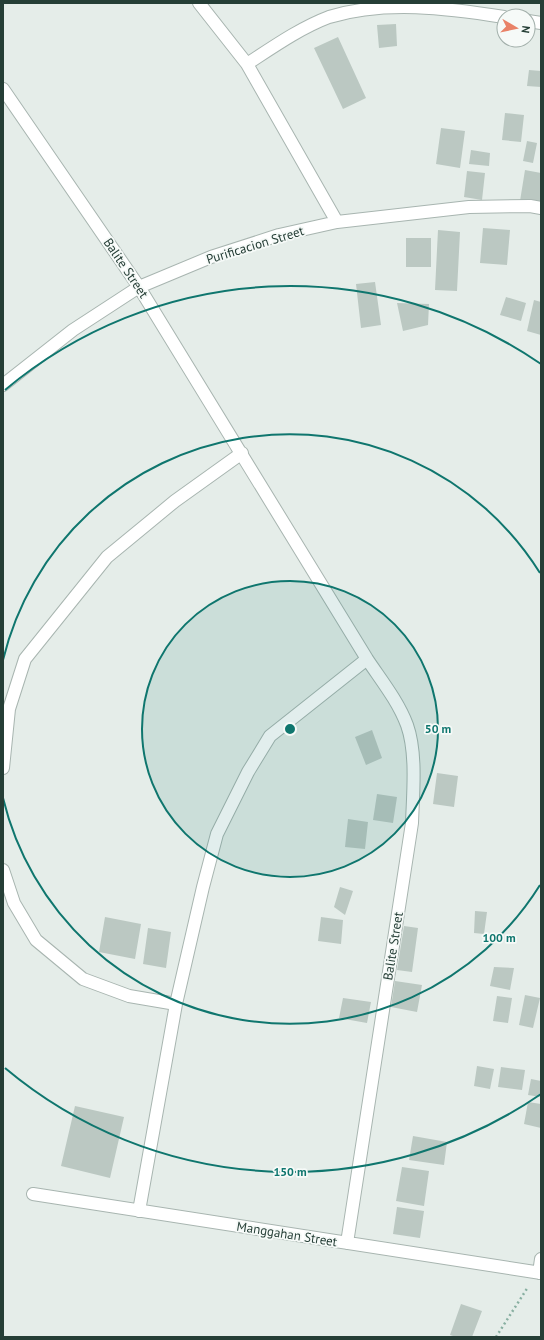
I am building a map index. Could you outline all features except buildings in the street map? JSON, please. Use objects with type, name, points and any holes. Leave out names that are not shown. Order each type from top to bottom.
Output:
[{"type":"street","points":[[199,3],[247,64],[337,222]]},
{"type":"street","points":[[247,64],[287,38],[321,21],[356,10],[404,6],[441,6],[496,16]]},
{"type":"street","name":"Balite Street","points":[[3,89],[139,286],[367,659],[394,700],[407,725],[414,767],[412,823],[347,1243]]},
{"type":"street","name":"Purificacion Street","points":[[3,385],[73,330],[139,286],[234,250],[279,235],[337,222],[469,207],[530,206],[541,208]]},
{"type":"street","points":[[3,768],[9,709],[25,659],[107,557],[175,501],[242,453]]},
{"type":"street","points":[[139,1211],[176,1004],[217,834],[248,772],[270,736],[367,659]]},
{"type":"street","points":[[3,870],[14,903],[36,940],[83,979],[129,996],[176,1004]]},
{"type":"street","name":"Manggahan Street","points":[[33,1194],[540,1273]]},
{"type":"street","points":[[540,1273],[541,1259]]},
{"type":"path","points":[[496,1337],[519,1300],[540,1273]]}]
